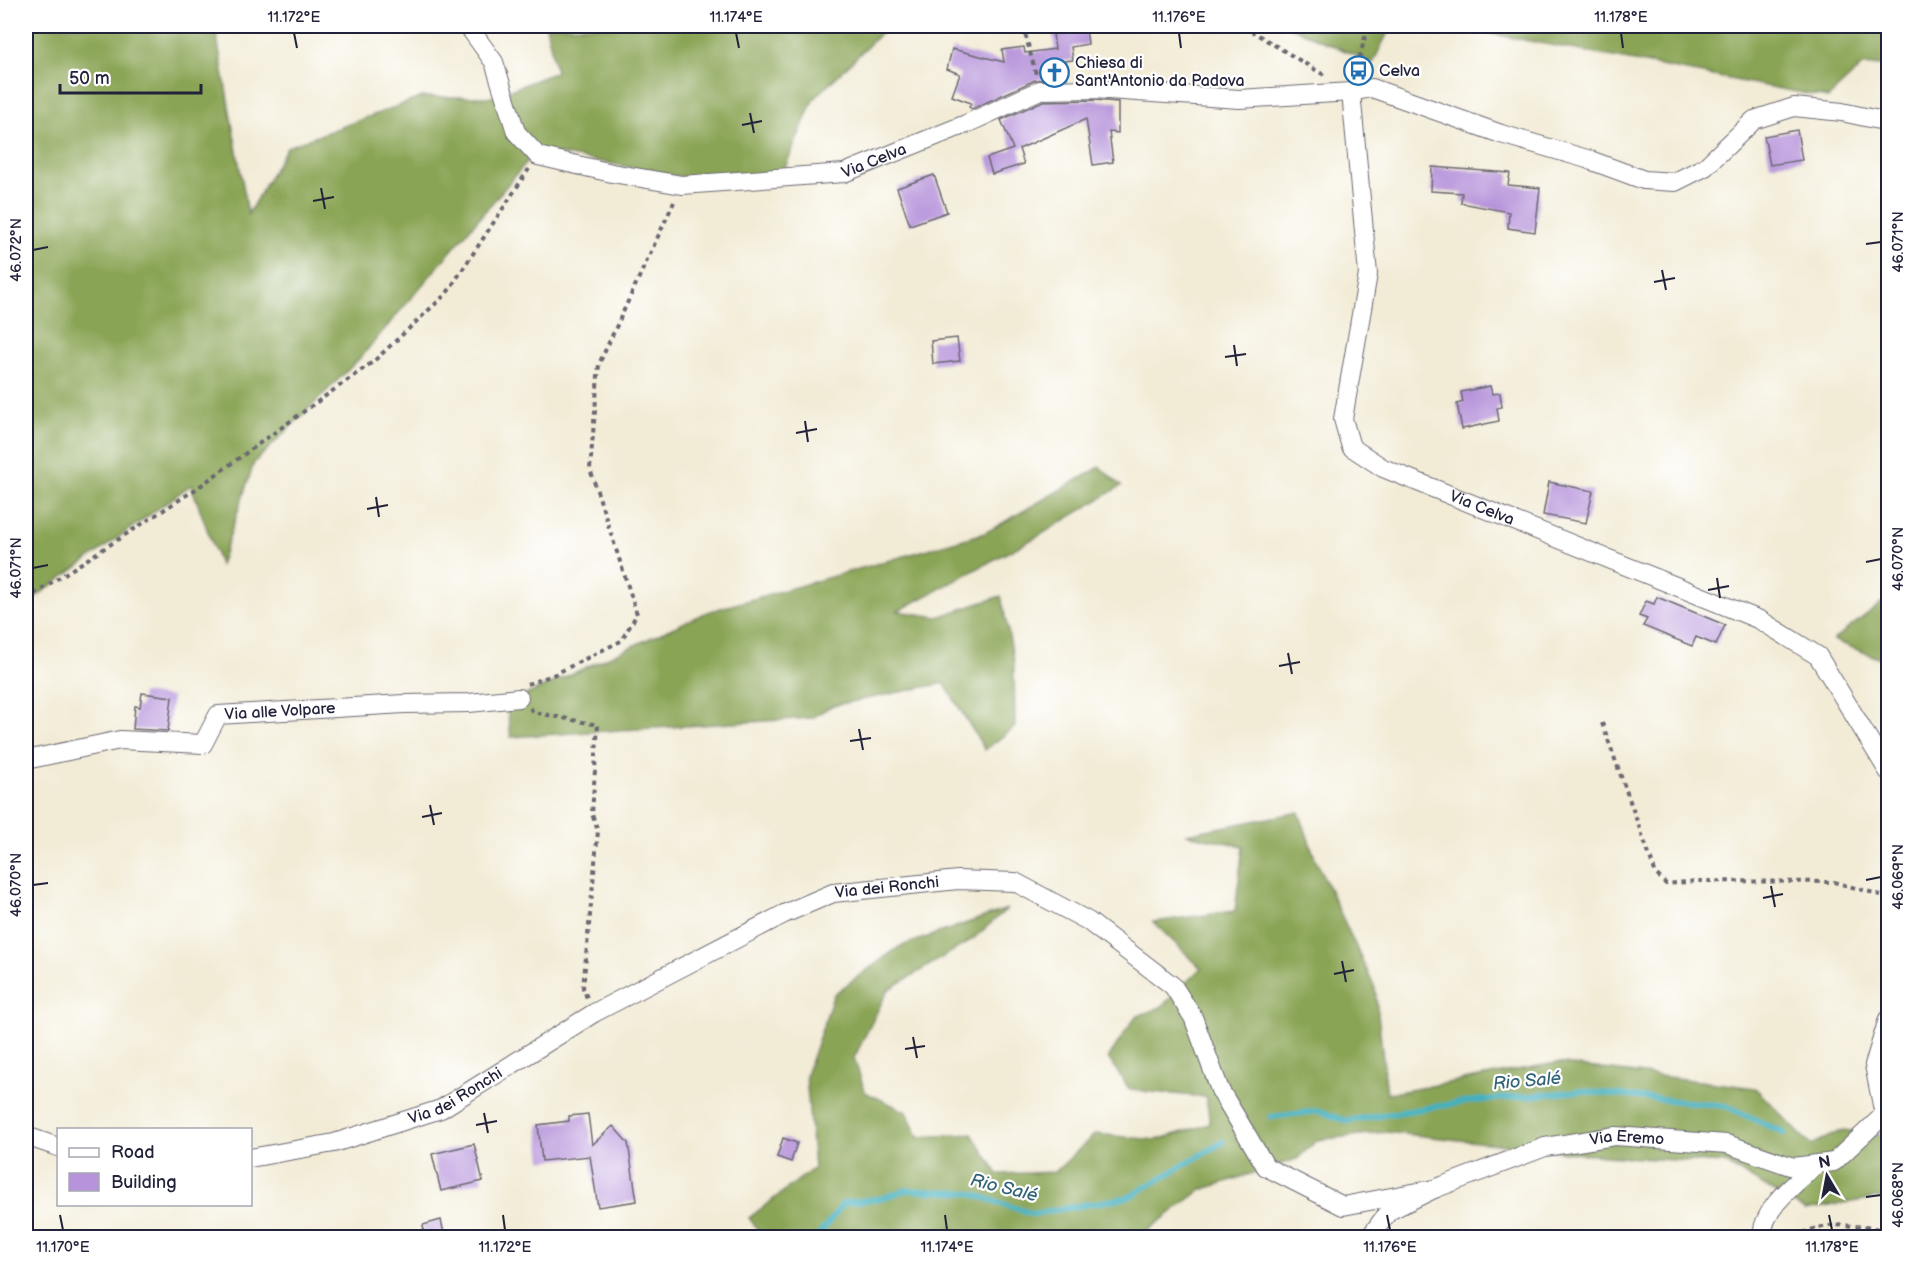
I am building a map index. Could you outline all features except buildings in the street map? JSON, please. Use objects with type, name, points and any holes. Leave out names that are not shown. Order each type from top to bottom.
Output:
[{"type":"street","points":[[468,26],[494,63],[516,132],[538,156]]},
{"type":"street","name":"Via Celva","points":[[538,156],[612,173],[682,185],[844,173],[966,124],[1040,90],[1094,89],[1239,99],[1351,92],[1372,88],[1501,134],[1587,159],[1644,180],[1675,182],[1705,167],[1754,120],[1794,107],[1842,112],[1888,122]]},
{"type":"street","name":"Via Celva","points":[[1351,92],[1368,274],[1343,420],[1351,447],[1383,468],[1760,620],[1818,656],[1888,771]]},
{"type":"street","name":"Via alle Volpare","points":[[26,760],[120,740],[203,744],[218,716],[404,704],[470,703],[519,698]]},
{"type":"street","name":"Via dei Ronchi","points":[[252,1158],[334,1143],[441,1108],[594,1013],[784,914],[833,893],[957,880],[1015,882],[1088,921],[1173,986],[1193,1017],[1220,1090],[1266,1167],[1343,1206],[1434,1189]]},
{"type":"street","points":[[1886,1113],[1874,1065],[1888,1019]]},
{"type":"street","name":"Via Eremo","points":[[1369,1238],[1389,1211],[1434,1189],[1545,1147],[1615,1136],[1727,1144],[1793,1167],[1834,1162],[1886,1113]]},
{"type":"street","points":[[26,1136],[57,1147]]},
{"type":"street","points":[[1762,1238],[1762,1229],[1774,1205],[1817,1164]]},
{"type":"path","points":[[1023,26],[1040,90]]},
{"type":"path","points":[[1243,26],[1351,92],[1368,26]]},
{"type":"path","points":[[26,599],[196,489],[374,361],[447,292],[538,156]]},
{"type":"path","points":[[594,1013],[583,988],[598,831],[592,814],[598,725],[533,712],[519,698],[525,686],[553,675],[621,641],[637,614],[590,469],[599,364],[682,185]]},
{"type":"path","points":[[1602,723],[1656,874],[1666,884],[1697,881],[1834,882],[1888,897]]},
{"type":"path","points":[[1795,1238],[1809,1228],[1849,1225],[1888,1230]]},
{"type":"green space","points":[[26,26],[215,26],[248,214],[287,147],[422,97],[493,97],[556,72],[546,26],[888,26],[813,100],[782,175],[683,177],[537,150],[361,357],[254,463],[220,565],[191,485],[26,604]]},
{"type":"green space","points":[[1288,26],[1391,26],[1373,63]]},
{"type":"green space","points":[[1451,26],[1888,26],[1888,65],[1862,66],[1828,98]]},
{"type":"green space","points":[[1100,467],[1121,486],[1040,535],[898,611],[938,617],[1001,596],[1014,661],[1015,727],[985,750],[944,683],[831,706],[812,718],[511,737],[506,704],[707,612],[985,533]]},
{"type":"green space","points":[[1888,598],[1888,662],[1833,640]]},
{"type":"green space","points":[[1299,812],[1315,858],[1375,988],[1387,1094],[1556,1063],[1755,1088],[1811,1145],[1843,1130],[1888,1136],[1888,1196],[1805,1210],[1725,1163],[1603,1156],[1386,1132],[1317,1140],[1297,1159],[1201,1190],[1139,1237],[764,1238],[749,1218],[814,1168],[806,1075],[834,994],[899,947],[1007,909],[973,939],[888,990],[854,1058],[865,1092],[907,1112],[918,1137],[972,1134],[998,1174],[1055,1172],[1095,1134],[1156,1140],[1210,1124],[1206,1097],[1130,1090],[1108,1058],[1135,1017],[1161,1007],[1201,968],[1153,922],[1235,911],[1243,846],[1186,834]]},
{"type":"waterway","name":"Rio Salé","points":[[1271,1117],[1319,1111],[1346,1121],[1464,1102],[1580,1091],[1726,1106],[1784,1133]]},
{"type":"waterway","name":"Rio Salé","points":[[816,1238],[844,1203],[883,1198],[905,1190],[970,1193],[1033,1214],[1129,1197],[1223,1142]]},
{"type":"waterway","name":"Rio Salé","points":[[1883,1157],[1888,1159]]},
{"type":"place","name":"Celva","points":[[1358,71]]},
{"type":"place","name":"Chiesa di Sant'Antonio da Padova","points":[[1054,72]]}]
